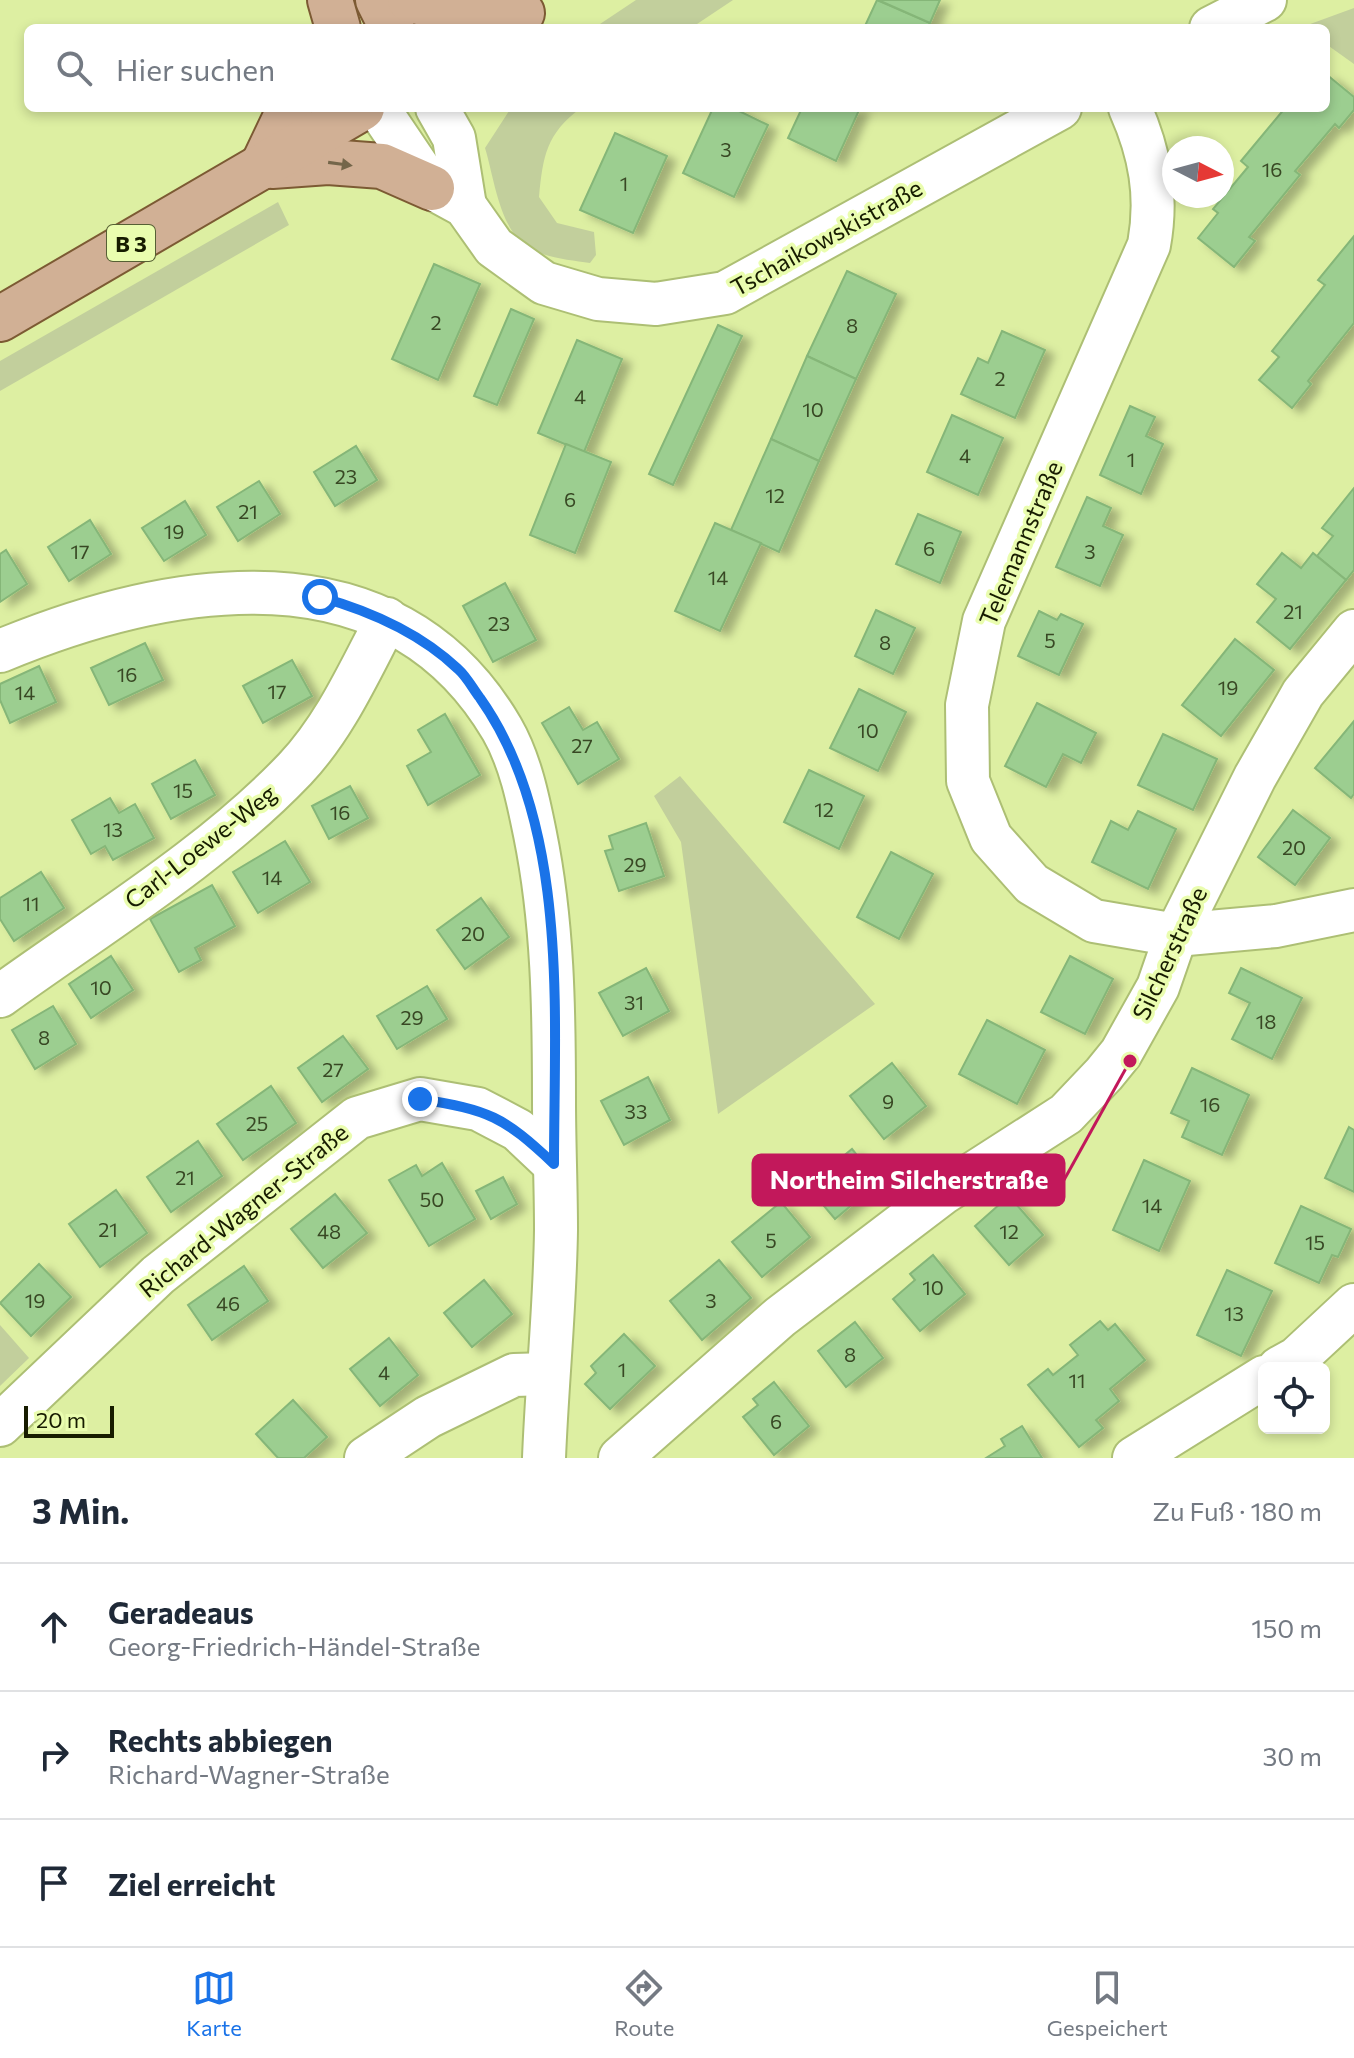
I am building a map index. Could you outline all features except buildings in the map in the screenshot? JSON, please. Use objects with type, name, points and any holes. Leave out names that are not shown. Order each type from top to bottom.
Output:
[{"type":"main road","points":[[319,24],[323,0]]},
{"type":"main road","points":[[330,0],[337,24]]},
{"type":"main road","points":[[378,0],[390,24]]},
{"type":"main road","points":[[410,0],[445,8],[521,14]]},
{"type":"main road","points":[[288,112],[262,167],[328,162],[382,166],[449,197]]},
{"type":"main road","name":"B 3","points":[[0,319],[355,112]]},
{"type":"street","points":[[1219,24],[1265,0]]},
{"type":"street","name":"Tschaikowskistraße","points":[[381,112],[449,197],[494,247],[544,283],[598,299],[656,304],[725,293],[1053,112]]},
{"type":"street","name":"Tschaikowskistraße","points":[[439,112],[454,138],[449,197]]},
{"type":"street","name":"Telemannstraße","points":[[1132,112],[1141,133],[1152,176],[1153,223],[1149,245],[984,621],[967,705],[968,781],[991,838],[1032,884],[1094,921],[1176,935],[1276,926],[1354,910]]},
{"type":"street","points":[[0,651],[46,632],[139,604],[243,591],[320,597],[387,619],[459,669],[503,730],[527,793],[544,878],[554,971],[556,1233],[544,1458]]},
{"type":"street","name":"Carl-Loewe-Weg","points":[[0,996],[218,839],[296,768],[342,705],[387,619]]},
{"type":"street","name":"Silcherstraße","points":[[620,1458],[780,1317],[943,1193],[1066,1114],[1121,1053],[1158,987],[1176,935],[1255,777],[1303,693],[1354,631]]},
{"type":"street","name":"Richard-Wagner-Straße","points":[[0,1425],[158,1275],[357,1118],[420,1099],[478,1109],[518,1130],[554,1164]]},
{"type":"street","points":[[1290,1362],[1354,1305]]},
{"type":"street","points":[[366,1458],[428,1417],[514,1375],[548,1374]]},
{"type":"street","points":[[1134,1458],[1258,1381]]},
{"type":"green space","points":[[636,0],[733,0],[697,24],[600,24]]},
{"type":"green space","points":[[1354,8],[1354,64],[1330,47],[1330,24],[1310,24]]},
{"type":"green space","points":[[508,112],[576,112],[560,127],[548,147],[539,197],[557,223],[594,232],[596,255],[590,263],[540,253],[516,237],[503,214],[485,148]]},
{"type":"green space","points":[[278,202],[289,225],[0,391],[0,361]]},
{"type":"green space","points":[[680,776],[875,1004],[718,1114],[681,842],[654,796]]},
{"type":"green space","points":[[0,1325],[29,1358],[0,1386]]},
{"type":"place","name":"Northeim Silcherstraße","points":[[1130,1061]]},
{"type":"route","points":[[320,597],[387,619],[459,669],[503,730],[527,793],[544,878],[554,971],[554,1164],[518,1130],[478,1109],[420,1099]]}]
